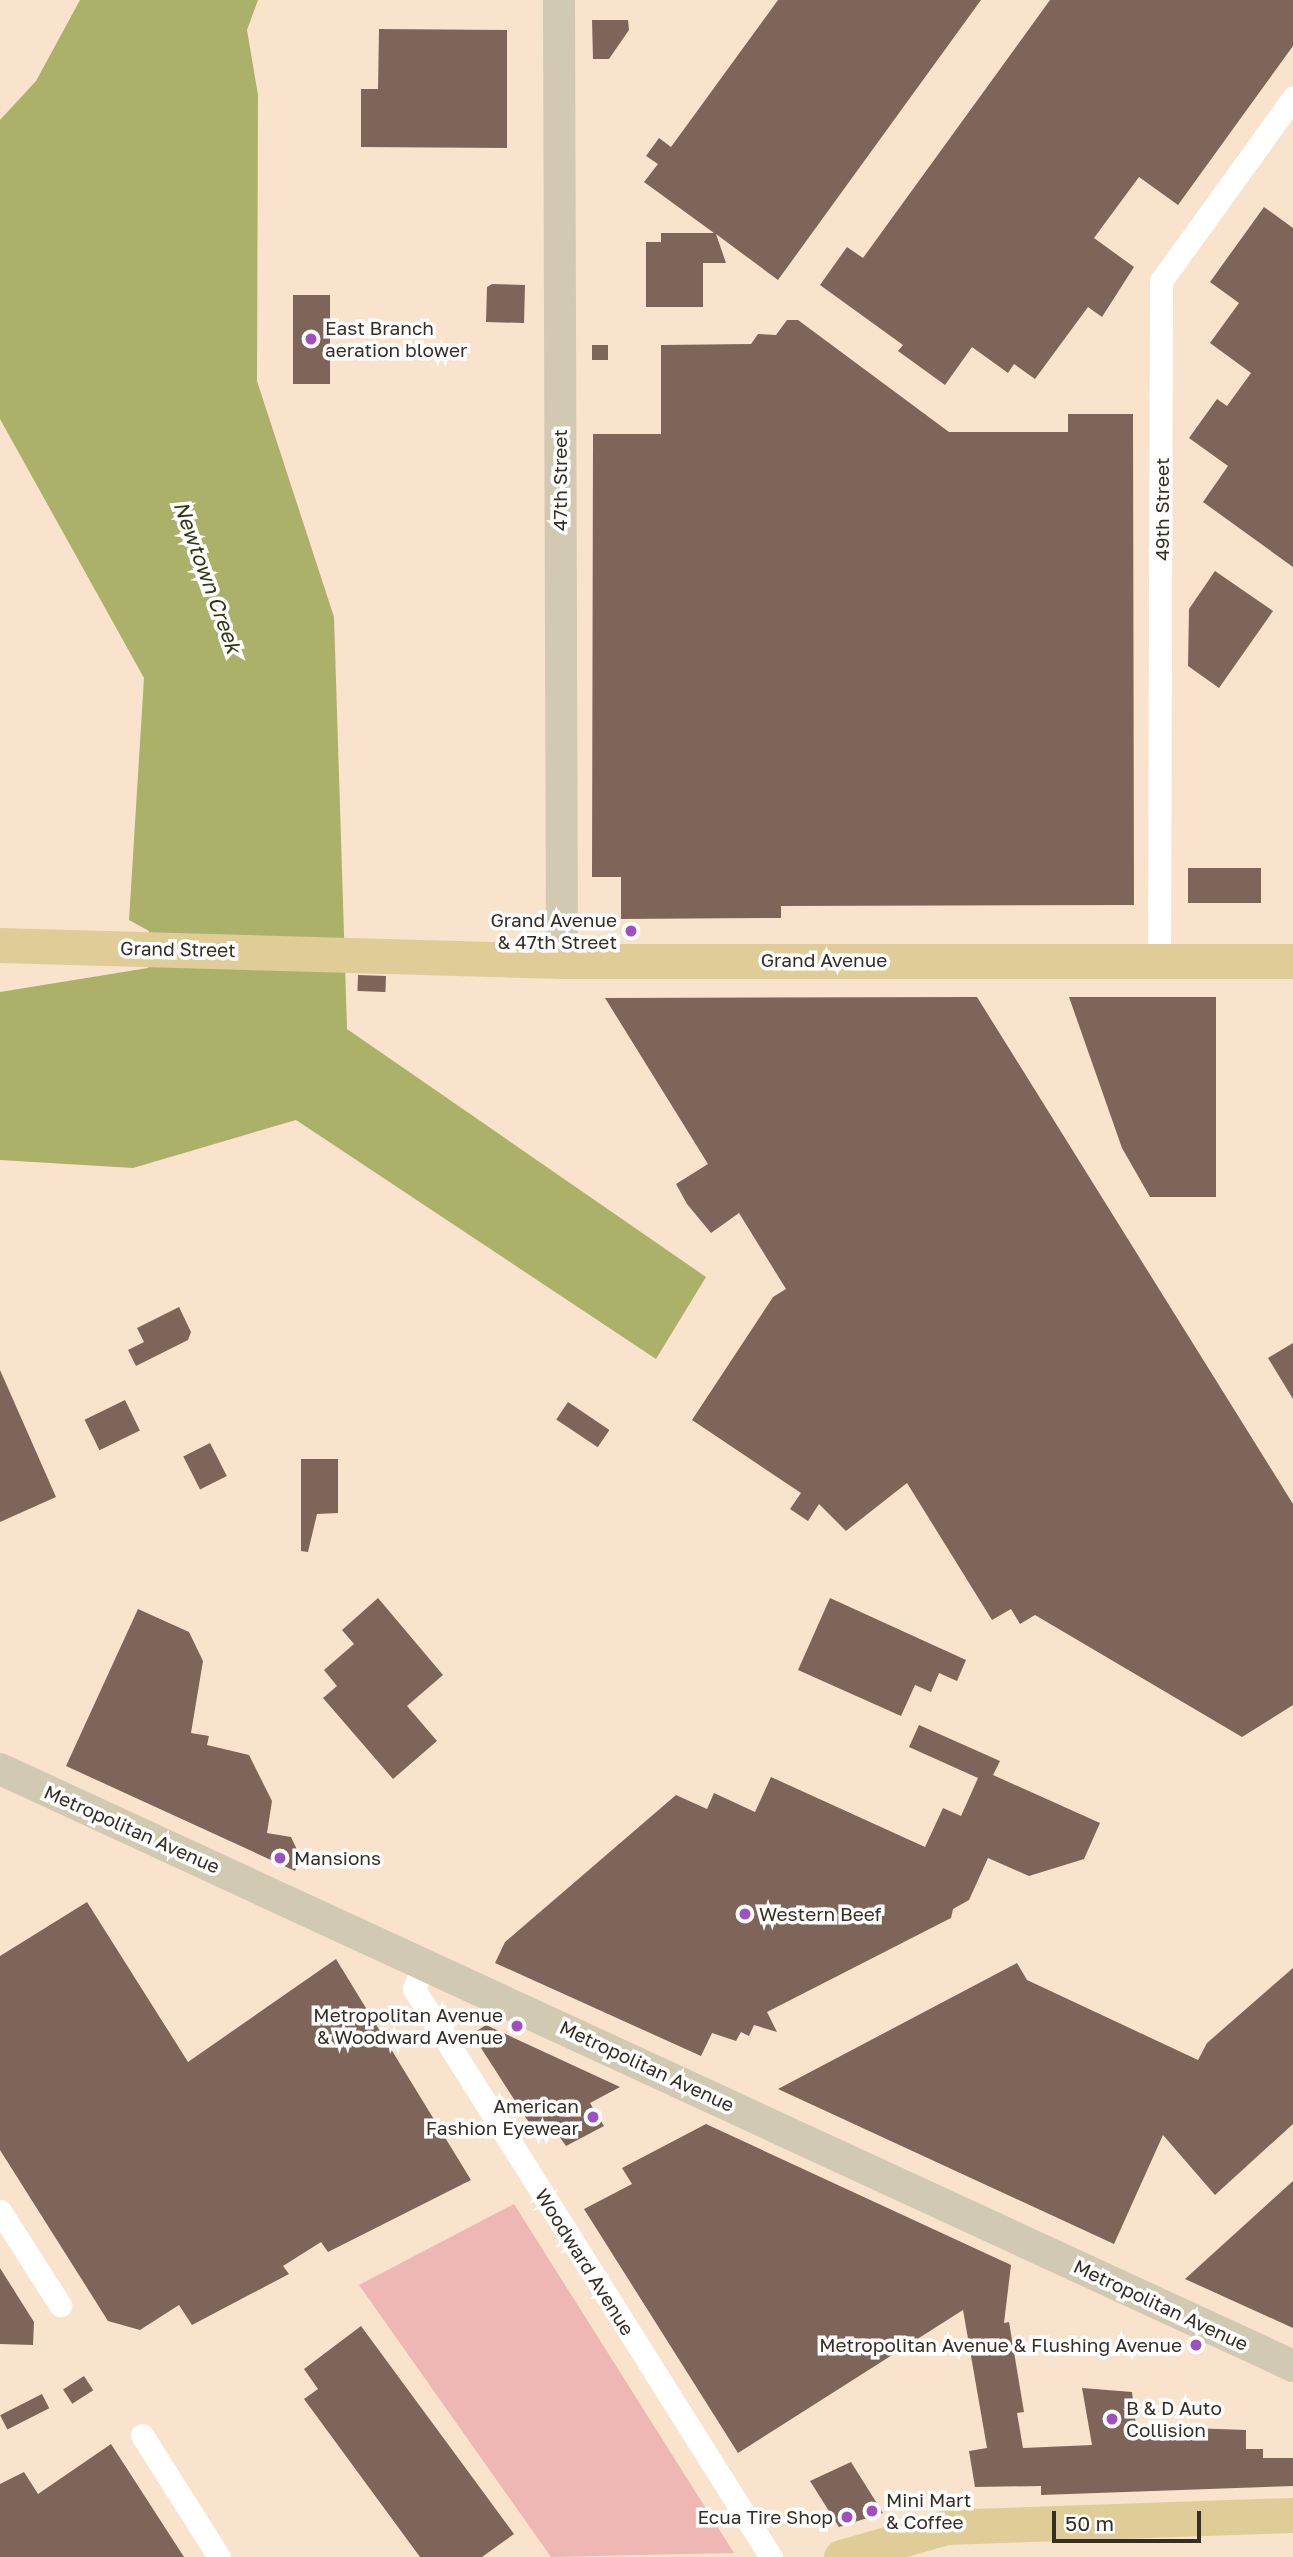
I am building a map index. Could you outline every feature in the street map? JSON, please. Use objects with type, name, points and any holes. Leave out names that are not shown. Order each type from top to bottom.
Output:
[{"type":"main road","name":"47th Street","points":[[559,0],[562,961]]},
{"type":"main road","name":"Grand Street","points":[[0,945],[355,952]]},
{"type":"main road","name":"Grand Avenue","points":[[355,952],[562,961],[1293,961]]},
{"type":"main road","name":"Metropolitan Avenue","points":[[0,1769],[1293,2366]]},
{"type":"main road","points":[[841,2557],[946,2527],[1293,2515]]},
{"type":"street","name":"49th Street","points":[[1159,962],[1161,281],[1293,98]]},
{"type":"street","name":"Woodward Avenue","points":[[424,1963],[414,1989],[771,2557]]},
{"type":"street","points":[[0,2211],[60,2305]]},
{"type":"street","points":[[142,2435],[219,2557]]},
{"type":"shaded area","points":[[514,2204],[734,2553],[551,2557],[359,2285]]},
{"type":"water","name":"Newtown Creek","points":[[80,0],[258,0],[247,30],[258,95],[257,381],[334,617],[347,1029],[706,1277],[656,1359],[296,1120],[133,1168],[0,1160],[0,992],[148,968],[149,964],[149,931],[129,920],[144,678],[0,419],[0,120],[36,81]]},
{"type":"building","points":[[778,0],[981,0],[778,280],[716,234],[726,263],[703,263],[703,307],[646,307],[646,242],[661,242],[661,233],[714,233],[644,182],[658,164],[646,156],[659,138],[671,147]]},
{"type":"building","points":[[1050,0],[1293,0],[1293,46],[1178,205],[1139,177],[1094,238],[1134,267],[1102,317],[1088,307],[1035,379],[1014,364],[1008,373],[972,347],[945,385],[898,351],[903,345],[820,285],[847,247],[863,258]]},
{"type":"building","points":[[592,20],[628,20],[629,30],[609,59],[593,59]]},
{"type":"building","points":[[379,29],[507,30],[507,148],[361,147],[361,89],[378,89]]},
{"type":"building","points":[[1264,207],[1293,228],[1293,567],[1203,502],[1228,466],[1189,438],[1217,399],[1227,406],[1251,373],[1210,343],[1239,303],[1210,282]]},
{"type":"building","points":[[492,284],[525,285],[524,323],[486,322],[487,287]]},
{"type":"building","name":"East Branch aeration blower","points":[[293,295],[330,295],[330,384],[293,384]]},
{"type":"building","points":[[787,320],[798,320],[949,432],[1068,432],[1068,414],[1133,414],[1134,905],[781,906],[781,918],[621,919],[621,877],[592,877],[593,434],[661,434],[661,345],[751,344],[758,334],[776,335]]},
{"type":"building","points":[[592,345],[608,345],[608,360],[592,360]]},
{"type":"building","points":[[1215,571],[1273,611],[1219,688],[1188,666],[1189,609]]},
{"type":"building","points":[[1188,868],[1261,868],[1261,903],[1188,903]]},
{"type":"building","points":[[358,975],[386,976],[385,992],[357,991]]},
{"type":"building","points":[[977,997],[1293,1504],[1293,1705],[1242,1737],[1035,1615],[1020,1624],[1011,1609],[992,1620],[907,1483],[846,1531],[819,1504],[808,1521],[790,1509],[801,1493],[692,1420],[773,1297],[786,1289],[739,1213],[711,1233],[687,1204],[676,1184],[708,1164],[605,998]]},
{"type":"building","points":[[1069,997],[1216,997],[1216,1197],[1150,1197],[1122,1148]]},
{"type":"building","points":[[179,1307],[191,1332],[188,1340],[136,1366],[128,1350],[144,1342],[137,1328]]},
{"type":"building","points":[[1293,1343],[1293,1399],[1268,1358]]},
{"type":"building","points":[[0,1370],[56,1497],[0,1522]]},
{"type":"building","points":[[125,1400],[140,1431],[99,1450],[85,1420]]},
{"type":"building","points":[[568,1402],[609,1430],[598,1447],[556,1419]]},
{"type":"building","points":[[210,1443],[227,1476],[200,1490],[183,1457]]},
{"type":"building","points":[[301,1459],[338,1459],[338,1513],[317,1514],[308,1552],[301,1551]]},
{"type":"building","points":[[378,1598],[443,1675],[407,1706],[437,1741],[393,1779],[323,1698],[337,1686],[324,1670],[354,1644],[342,1630]]},
{"type":"building","points":[[830,1598],[966,1660],[957,1681],[939,1673],[931,1692],[915,1685],[901,1716],[798,1670]]},
{"type":"building","points":[[138,1609],[189,1632],[203,1661],[191,1733],[209,1736],[207,1745],[249,1755],[272,1801],[267,1833],[291,1837],[301,1858],[295,1871],[66,1766]]},
{"type":"building","name":"Western Beef","points":[[919,1725],[1000,1761],[993,1775],[1100,1823],[1084,1859],[1029,1876],[988,1858],[969,1900],[953,1909],[951,1918],[767,2012],[777,2032],[754,2025],[749,2036],[741,2032],[736,2041],[712,2033],[701,2056],[495,1963],[505,1942],[676,1795],[707,1809],[714,1793],[755,1812],[771,1777],[925,1847],[943,1808],[961,1816],[978,1778],[909,1747]]},
{"type":"building","points":[[87,1902],[188,2062],[336,1959],[471,2180],[328,2252],[321,2242],[283,2266],[289,2274],[192,2325],[179,2305],[140,2330],[108,2321],[0,2150],[0,1956]]},
{"type":"building","points":[[1017,1963],[1027,1980],[1198,2060],[1207,2043],[1293,1968],[1293,2124],[1215,2195],[1163,2135],[1114,2244],[778,2089]]},
{"type":"building","points":[[486,2025],[620,2087],[590,2103],[604,2126],[566,2146],[552,2126],[537,2135],[472,2034]]},
{"type":"building","points":[[706,2124],[1011,2265],[1004,2323],[1009,2322],[1024,2412],[1017,2413],[1023,2448],[1092,2445],[1082,2388],[1132,2392],[1136,2426],[1246,2430],[1246,2449],[1263,2449],[1263,2458],[1293,2458],[1293,2486],[1041,2495],[1041,2486],[975,2487],[969,2451],[987,2448],[963,2310],[738,2453],[584,2209],[632,2184],[622,2168]]},
{"type":"building","points":[[1293,2181],[1293,2328],[1185,2279]]},
{"type":"building","points":[[0,2268],[34,2322],[33,2345],[0,2344]]},
{"type":"building","points":[[361,2326],[514,2534],[482,2557],[420,2557],[304,2399],[318,2389],[304,2369]]},
{"type":"building","points":[[84,2376],[93,2390],[72,2404],[63,2390]]},
{"type":"building","points":[[42,2394],[49,2408],[7,2430],[0,2415]]},
{"type":"building","points":[[111,2444],[184,2557],[0,2557],[0,2484],[24,2472],[38,2494]]},
{"type":"building","points":[[851,2462],[883,2513],[839,2527],[810,2481]]},
{"type":"place","name":"East Branch aeration blower","points":[[311,339]]},
{"type":"place","name":"Grand Avenue & 47th Street","points":[[631,931]]},
{"type":"place","name":"Mansions","points":[[280,1858]]},
{"type":"place","name":"Western Beef","points":[[745,1914]]},
{"type":"place","name":"Metropolitan Avenue & Woodward Avenue","points":[[517,2026]]},
{"type":"place","name":"American Fashion Eyewear","points":[[593,2117]]},
{"type":"place","name":"Metropolitan Avenue & Flushing Avenue","points":[[1196,2345]]},
{"type":"place","name":"B & D Auto Collision","points":[[1112,2419]]},
{"type":"place","name":"Mini Mart & Coffee","points":[[872,2511]]},
{"type":"place","name":"Ecua Tire Shop","points":[[847,2517]]}]
